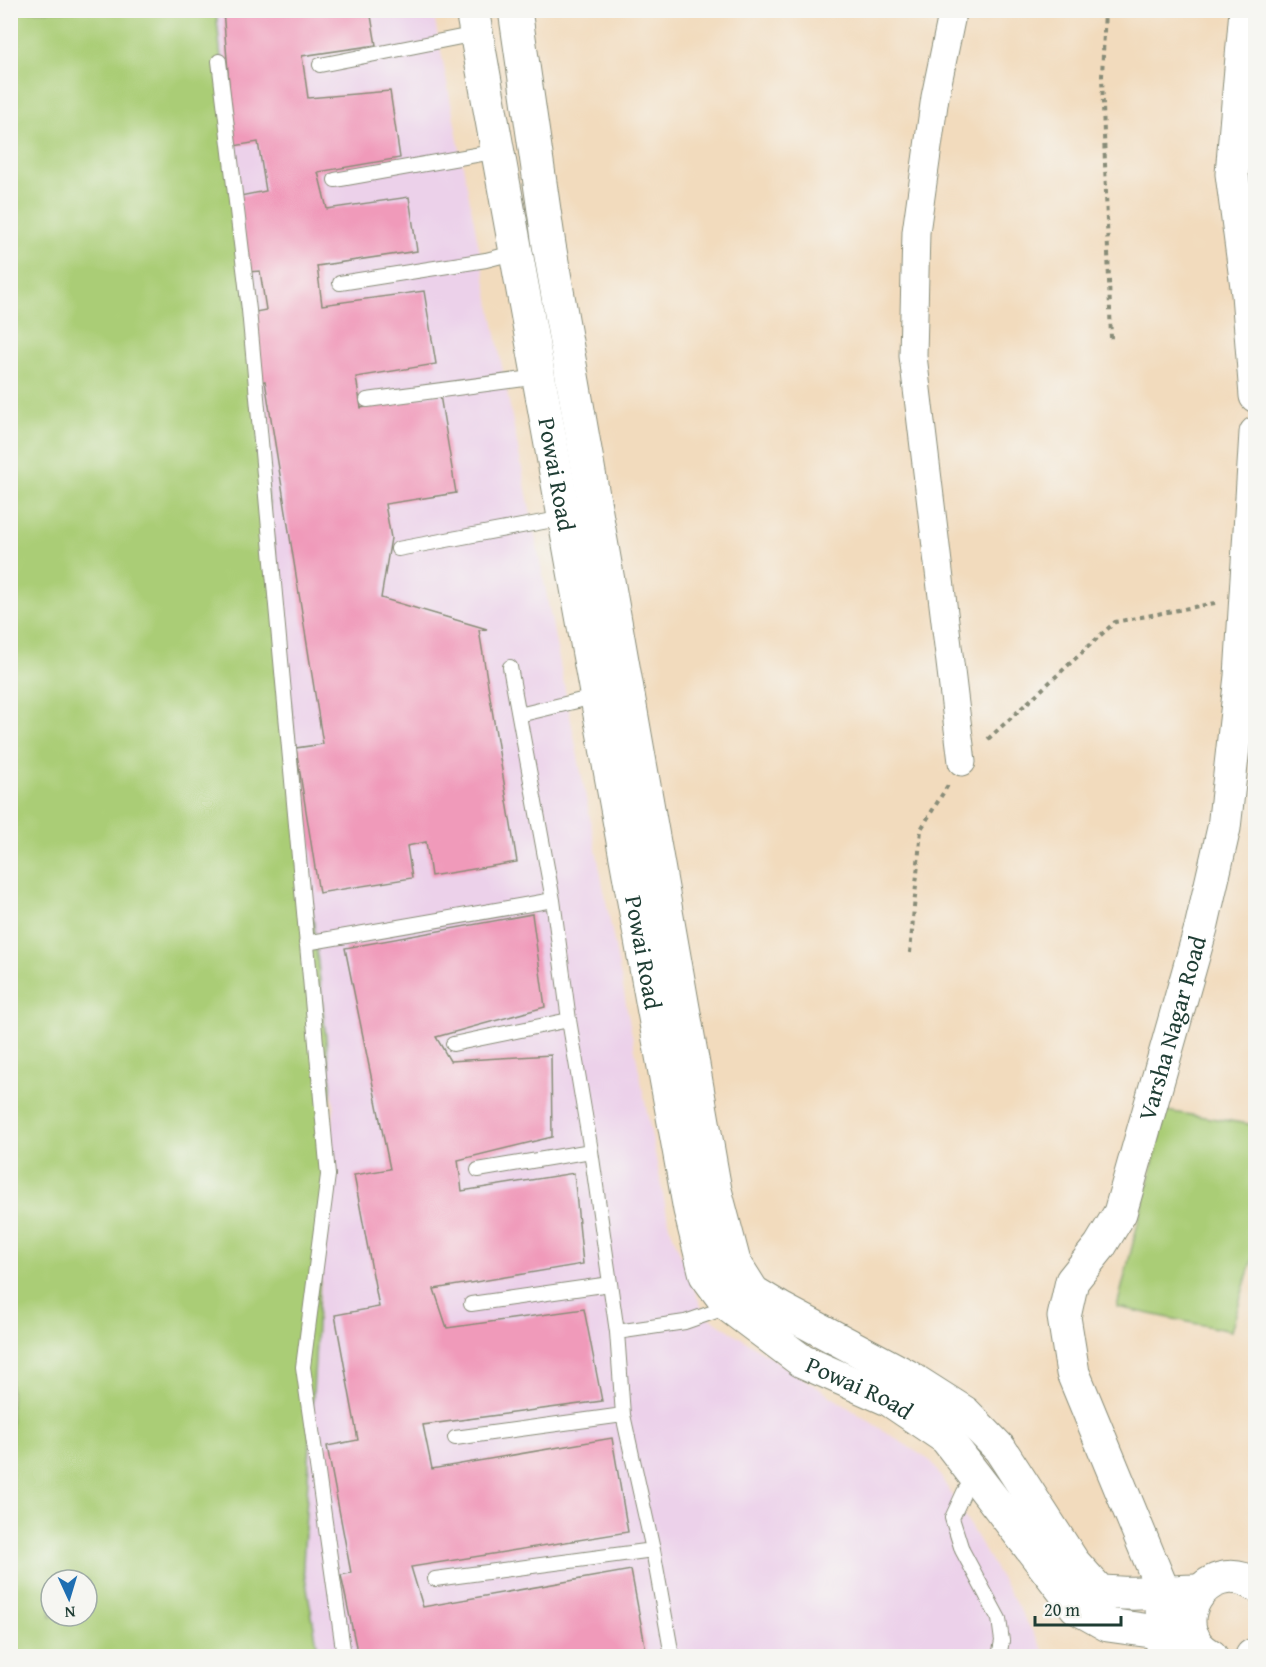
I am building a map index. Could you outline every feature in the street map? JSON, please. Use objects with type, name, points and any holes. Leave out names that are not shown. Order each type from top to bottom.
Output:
[{"type":"main road","name":"Powai Road","points":[[515,10],[539,377],[564,518],[612,694]]},
{"type":"main road","points":[[1246,10],[1232,174],[1248,294],[1256,396]]},
{"type":"main road","name":"Powai Road","points":[[474,22],[498,151],[532,249],[675,1045],[690,1210],[706,1275],[741,1299],[802,1361],[890,1400],[946,1438],[1076,1607],[1108,1625],[1160,1644],[1202,1647]]},
{"type":"main road","name":"Varsha Nagar Road","points":[[1163,1591],[1073,1373],[1064,1317],[1072,1281],[1100,1246],[1120,1213],[1201,928],[1224,828],[1241,676],[1256,433]]},
{"type":"main road","name":"Powai Road","points":[[741,1299],[781,1309],[907,1376],[965,1413],[1000,1449],[1074,1562],[1100,1591],[1124,1594],[1200,1591]]},
{"type":"main road","points":[[1202,1647],[1189,1625],[1189,1613],[1200,1591],[1223,1578],[1236,1578],[1256,1585]]},
{"type":"main road","points":[[1160,1644],[1163,1591]]},
{"type":"street","points":[[953,10],[935,97],[916,232],[913,356],[962,762]]},
{"type":"lane","points":[[320,65],[474,22]]},
{"type":"lane","points":[[219,61],[249,310],[328,1175],[303,1367],[344,1656]]},
{"type":"lane","points":[[335,180],[498,151]]},
{"type":"lane","points":[[340,283],[486,260],[532,249]]},
{"type":"lane","points":[[367,400],[539,377]]},
{"type":"lane","points":[[398,549],[564,518]]},
{"type":"lane","points":[[510,667],[553,900],[569,1020],[591,1151],[617,1332],[623,1415],[653,1550],[672,1656]]},
{"type":"lane","points":[[519,715],[612,694]]},
{"type":"lane","points":[[306,943],[553,900]]},
{"type":"lane","points":[[453,1044],[569,1020]]},
{"type":"lane","points":[[477,1170],[591,1151]]},
{"type":"lane","points":[[471,1304],[610,1284]]},
{"type":"lane","points":[[617,1332],[685,1322],[741,1299]]},
{"type":"lane","points":[[455,1438],[623,1415]]},
{"type":"lane","points":[[975,1476],[964,1491],[952,1518],[962,1550],[999,1619],[1002,1641],[999,1656]]},
{"type":"lane","points":[[435,1579],[653,1550]]},
{"type":"path","points":[[1105,10],[1102,76],[1111,339]]},
{"type":"path","points":[[910,952],[921,829],[962,762],[1115,622],[1245,597]]},
{"type":"shaded area","points":[[179,11],[433,11],[669,1225],[704,1314],[932,1462],[1047,1656],[306,1656],[297,1609],[334,1105]]},
{"type":"green space","points":[[11,11],[216,11],[331,1085],[303,1565],[319,1656],[11,1656]]},
{"type":"green space","points":[[1166,1111],[1255,1125],[1255,1249],[1231,1331],[1117,1307]]},
{"type":"building","points":[[223,10],[370,10],[376,45],[302,56],[308,98],[390,91],[400,158],[318,172],[327,209],[409,197],[417,251],[317,266],[322,305],[424,291],[436,364],[356,377],[361,408],[440,395],[456,493],[385,504],[391,538],[381,598],[487,629],[479,630],[517,862],[431,876],[426,842],[407,846],[412,878],[319,893],[296,748],[323,744],[265,381],[261,382],[250,313],[266,310],[260,271],[248,272],[240,196],[266,191],[258,142],[234,146]]},
{"type":"building","points":[[532,914],[545,1007],[436,1037],[450,1061],[551,1055],[552,1137],[458,1160],[462,1191],[574,1173],[583,1264],[434,1289],[447,1328],[584,1309],[602,1401],[423,1425],[432,1469],[612,1438],[628,1532],[411,1567],[423,1607],[631,1570],[647,1656],[358,1656],[341,1575],[351,1573],[327,1446],[358,1440],[335,1315],[379,1307],[354,1175],[390,1169],[345,948]]}]
